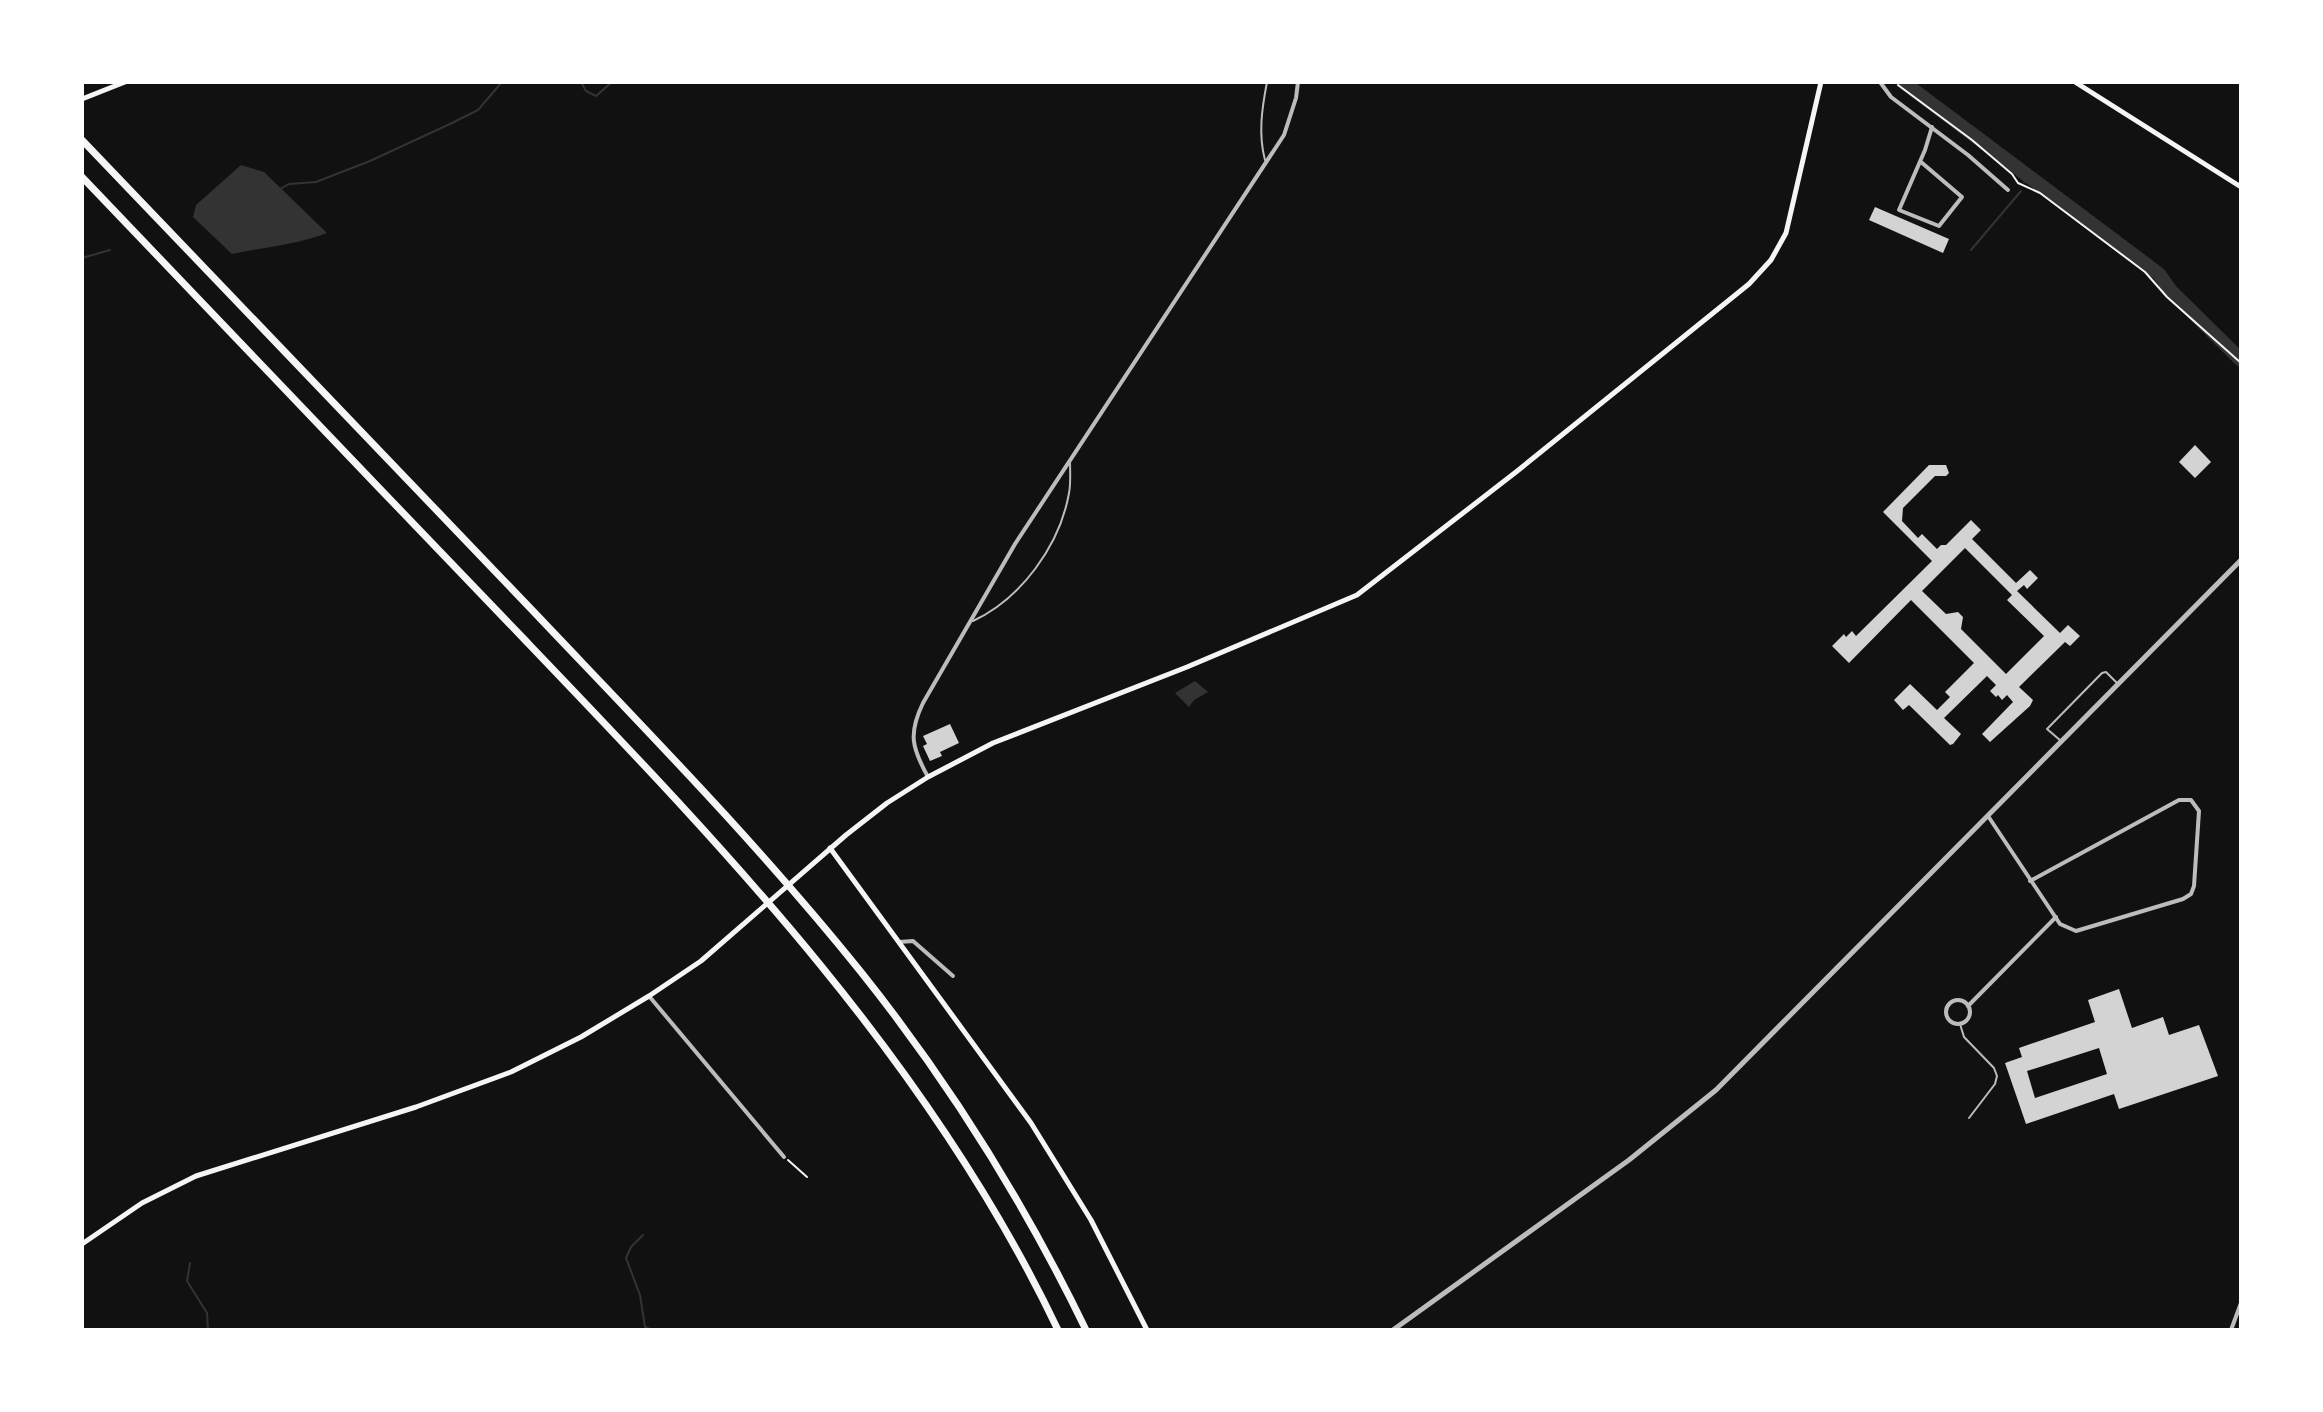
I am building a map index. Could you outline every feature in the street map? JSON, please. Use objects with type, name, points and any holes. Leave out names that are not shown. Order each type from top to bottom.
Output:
[{"type":"highway","points":[[82,140],[668,752],[815,916],[909,1036],[955,1103],[1030,1225],[1086,1330]]},
{"type":"highway","points":[[82,177],[649,770],[796,932],[871,1027],[935,1119],[1018,1253],[1058,1330]]},
{"type":"main road","points":[[82,99],[125,82]]},
{"type":"main road","points":[[82,1244],[142,1203],[196,1176],[416,1107],[511,1072],[581,1037],[701,961],[830,848],[887,803],[928,777],[993,743],[1357,595],[1396,568],[1749,284],[1771,260],[1786,233],[1821,82]]},
{"type":"main road","points":[[2075,82],[2241,187]]},
{"type":"main road","points":[[830,848],[1004,1083],[1059,1166],[1123,1279],[1147,1330]]},
{"type":"street","points":[[928,777],[915,753],[915,720],[1015,544],[1284,135],[1298,82]]},
{"type":"street","points":[[1880,82],[1891,97],[2008,190]]},
{"type":"street","points":[[1921,162],[1960,192],[1961,200],[1939,226],[1899,210],[1921,162],[1932,127]]},
{"type":"street","points":[[1393,1330],[1629,1160],[1716,1090],[2241,560]]},
{"type":"street","points":[[1988,816],[2030,881],[2056,917],[2065,928],[2076,931],[2188,897],[2194,886],[2199,811],[2191,800],[2179,800],[2030,881]]},
{"type":"street","points":[[1968,1006],[2056,917]]},
{"type":"street","points":[[899,942],[913,941],[953,976]]},
{"type":"street","points":[[649,996],[784,1157]]},
{"type":"street","points":[[1954,1001],[1962,1001],[1968,1006],[1969,1017],[1960,1024],[1949,1021],[1946,1010],[1954,1001]]},
{"type":"street","points":[[2231,1330],[2241,1303]]},
{"type":"lane","points":[[1266,162],[1261,146],[1262,109],[1267,82]]},
{"type":"lane","points":[[969,623],[990,614],[1038,564],[1054,538],[1064,511],[1069,492],[1070,460]]},
{"type":"lane","points":[[2061,742],[2047,729],[2090,685],[2106,672],[2119,684]]},
{"type":"lane","points":[[1960,1024],[1964,1037],[1994,1068],[1997,1076],[1995,1084],[1969,1118]]},
{"type":"path","points":[[1898,85],[1972,140],[2012,174],[2018,183],[2040,193],[2145,272],[2167,297],[2241,363]]},
{"type":"path","points":[[784,1157],[807,1177]]},
{"type":"shaded area","points":[[241,165],[264,172],[327,233],[232,254],[193,217],[196,205]]},
{"type":"shaded area","points":[[1195,681],[1208,692],[1189,707],[1175,693]]},
{"type":"building","points":[[1875,207],[1949,239],[1943,253],[1869,220]]},
{"type":"building","points":[[2195,445],[2211,462],[2195,478],[2179,462]]},
{"type":"building","points":[[1929,465],[1946,465],[1949,473],[1935,476],[1903,508],[1902,521],[1918,538],[1922,534],[1937,549],[1946,545],[1971,520],[1981,530],[1972,539],[2016,583],[2030,570],[2038,578],[2027,589],[2024,585],[2017,591],[2060,633],[2068,625],[2080,636],[2070,646],[2065,642],[2019,687],[2033,700],[2030,706],[1990,742],[1982,734],[2013,702],[2007,695],[2002,700],[1990,691],[1996,685],[1987,676],[1944,718],[1961,734],[1950,745],[1909,705],[1903,710],[1894,700],[1910,684],[1937,710],[1950,697],[1945,692],[1974,663],[1911,600],[1849,663],[1832,646],[1844,634],[1846,637],[1852,631],[1856,636],[1932,561],[1883,512]],"holes":[[[1965,548],[2012,595],[2007,600],[2044,636],[2006,674],[1961,629],[1963,617],[1958,612],[1946,614],[1922,591]]]},
{"type":"building","points":[[950,724],[959,743],[930,761],[923,746],[927,744],[923,736]]},
{"type":"building","points":[[2119,989],[2132,1028],[2163,1017],[2169,1035],[2199,1025],[2218,1076],[2119,1109],[2114,1094],[2026,1124],[2005,1063],[2022,1057],[2019,1048],[2095,1022],[2088,1000]],"holes":[[[2099,1048],[2107,1074],[2035,1098],[2027,1071]]]},
{"type":"waterway","points":[[280,189],[289,184],[316,182],[452,123],[478,110],[502,82]]},
{"type":"waterway","points":[[581,82],[586,91],[596,96],[612,82]]},
{"type":"waterway","points":[[1903,82],[2159,274],[2171,291],[2241,360]]},
{"type":"waterway","points":[[2024,182],[2026,175]]},
{"type":"waterway","points":[[1971,250],[2021,191]]},
{"type":"waterway","points":[[82,258],[110,250]]},
{"type":"waterway","points":[[643,1235],[631,1247],[626,1258],[640,1295],[645,1327],[652,1330]]},
{"type":"waterway","points":[[190,1263],[187,1281],[207,1313],[208,1330]]}]
